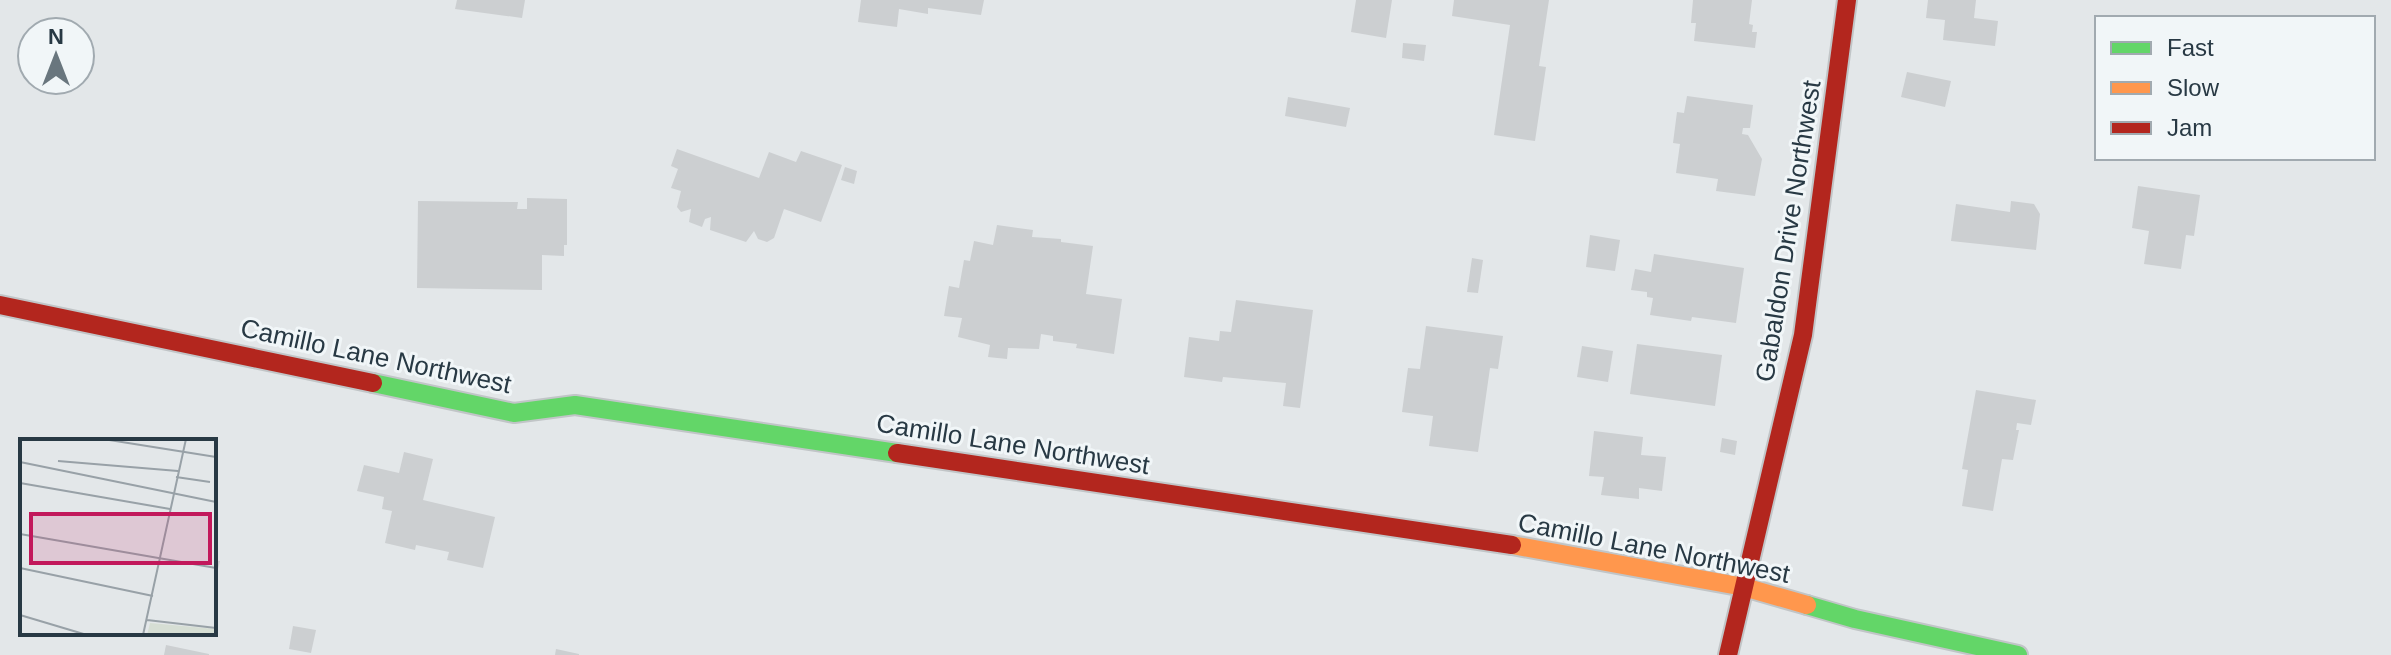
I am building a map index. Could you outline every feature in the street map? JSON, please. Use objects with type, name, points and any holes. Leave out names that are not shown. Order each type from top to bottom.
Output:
[{"type":"street","name":"Gabaldon Drive Northwest","points":[[1728,655],[1803,335],[1847,0]]},
{"type":"street","name":"Camillo Lane Northwest","points":[[0,305],[514,413],[575,405],[1555,552],[1744,587],[1855,619],[2018,655]]},
{"type":"building","points":[[457,0],[525,0],[522,18],[455,9]]},
{"type":"building","points":[[861,0],[984,0],[981,15],[928,8],[928,14],[899,9],[897,27],[858,22]]},
{"type":"building","points":[[1356,0],[1392,0],[1386,38],[1351,32]]},
{"type":"building","points":[[1454,0],[1549,0],[1539,66],[1546,67],[1535,141],[1494,135],[1510,25],[1452,16]]},
{"type":"building","points":[[1693,0],[1752,0],[1749,24],[1753,25],[1752,32],[1757,32],[1755,48],[1694,41],[1696,23],[1691,23]]},
{"type":"building","points":[[1928,0],[1976,0],[1974,18],[1998,21],[1995,46],[1943,40],[1945,20],[1926,18]]},
{"type":"building","points":[[1403,43],[1426,45],[1424,61],[1402,58]]},
{"type":"building","points":[[1907,72],[1951,81],[1945,107],[1901,97]]},
{"type":"building","points":[[1687,96],[1753,105],[1750,128],[1743,128],[1742,134],[1748,135],[1762,159],[1755,196],[1716,191],[1718,179],[1676,173],[1680,144],[1673,143],[1677,112],[1684,113]]},
{"type":"building","points":[[1288,97],[1350,108],[1346,127],[1285,116]]},
{"type":"building","points":[[677,149],[759,178],[769,152],[796,162],[801,151],[842,165],[821,222],[784,209],[774,238],[767,242],[758,239],[754,231],[746,242],[710,230],[711,217],[705,219],[702,227],[689,222],[691,209],[681,212],[677,207],[681,191],[671,188],[678,169],[671,166]]},
{"type":"building","points":[[845,167],[857,171],[854,184],[841,180]]},
{"type":"building","points":[[2138,186],[2200,195],[2194,236],[2186,235],[2181,269],[2144,264],[2149,231],[2132,228]]},
{"type":"building","points":[[527,198],[567,199],[567,245],[564,245],[564,256],[542,255],[542,290],[417,288],[418,201],[518,202],[517,209],[527,209]]},
{"type":"building","points":[[2011,201],[2034,204],[2040,214],[2036,250],[1951,241],[1956,204],[2010,212]]},
{"type":"building","points":[[997,225],[1033,230],[1032,237],[1093,246],[1086,294],[1122,299],[1114,354],[1076,348],[1077,344],[1053,341],[1053,336],[1041,334],[1039,349],[1008,348],[1007,359],[988,357],[990,345],[958,337],[962,318],[944,316],[949,286],[959,288],[964,260],[970,261],[974,241],[993,245]]},
{"type":"building","points":[[1590,235],[1620,240],[1615,271],[1586,267]]},
{"type":"building","points":[[1654,254],[1744,268],[1736,323],[1650,315],[1653,298],[1647,297],[1647,292],[1631,290],[1635,269],[1651,272]]},
{"type":"building","points":[[1472,258],[1483,260],[1478,293],[1467,292]]},
{"type":"building","points":[[1236,300],[1313,310],[1300,408],[1283,406],[1286,383],[1223,377],[1222,382],[1184,377],[1189,337],[1219,341],[1220,331],[1231,332]]},
{"type":"building","points":[[1426,326],[1503,336],[1498,369],[1490,368],[1478,452],[1429,446],[1433,416],[1402,412],[1408,368],[1420,369]]},
{"type":"building","points":[[1637,344],[1722,355],[1715,406],[1630,394]]},
{"type":"building","points":[[1582,346],[1613,351],[1608,382],[1577,377]]},
{"type":"building","points":[[1976,390],[2036,400],[2031,425],[2017,423],[2016,430],[2019,430],[2013,460],[2002,459],[1993,511],[1962,506],[1968,470],[1962,469]]},
{"type":"building","points":[[1594,431],[1643,437],[1641,455],[1666,457],[1662,491],[1639,488],[1639,499],[1601,495],[1604,477],[1589,476]]},
{"type":"building","points":[[1722,438],[1737,441],[1735,455],[1720,452]]},
{"type":"building","points":[[404,452],[433,459],[423,500],[495,517],[483,568],[447,560],[449,552],[416,545],[415,550],[385,543],[392,511],[382,509],[384,497],[357,491],[364,465],[399,473]]},
{"type":"building","points":[[293,626],[316,630],[311,653],[289,649]]},
{"type":"building","points":[[166,645],[209,654],[209,655],[164,655]]},
{"type":"building","points":[[556,649],[579,654],[579,655],[555,655]]},
{"type":"traffic: fast","points":[[373,383],[514,413],[575,405],[897,453]]},
{"type":"traffic: fast","points":[[1807,605],[1855,619],[2018,655]]},
{"type":"traffic: slow","points":[[1512,545],[1744,587],[1807,605]]},
{"type":"traffic: jam","points":[[1728,655],[1803,335],[1847,0]]},
{"type":"traffic: jam","points":[[0,305],[373,383]]},
{"type":"traffic: jam","points":[[897,453],[1512,545]]}]
